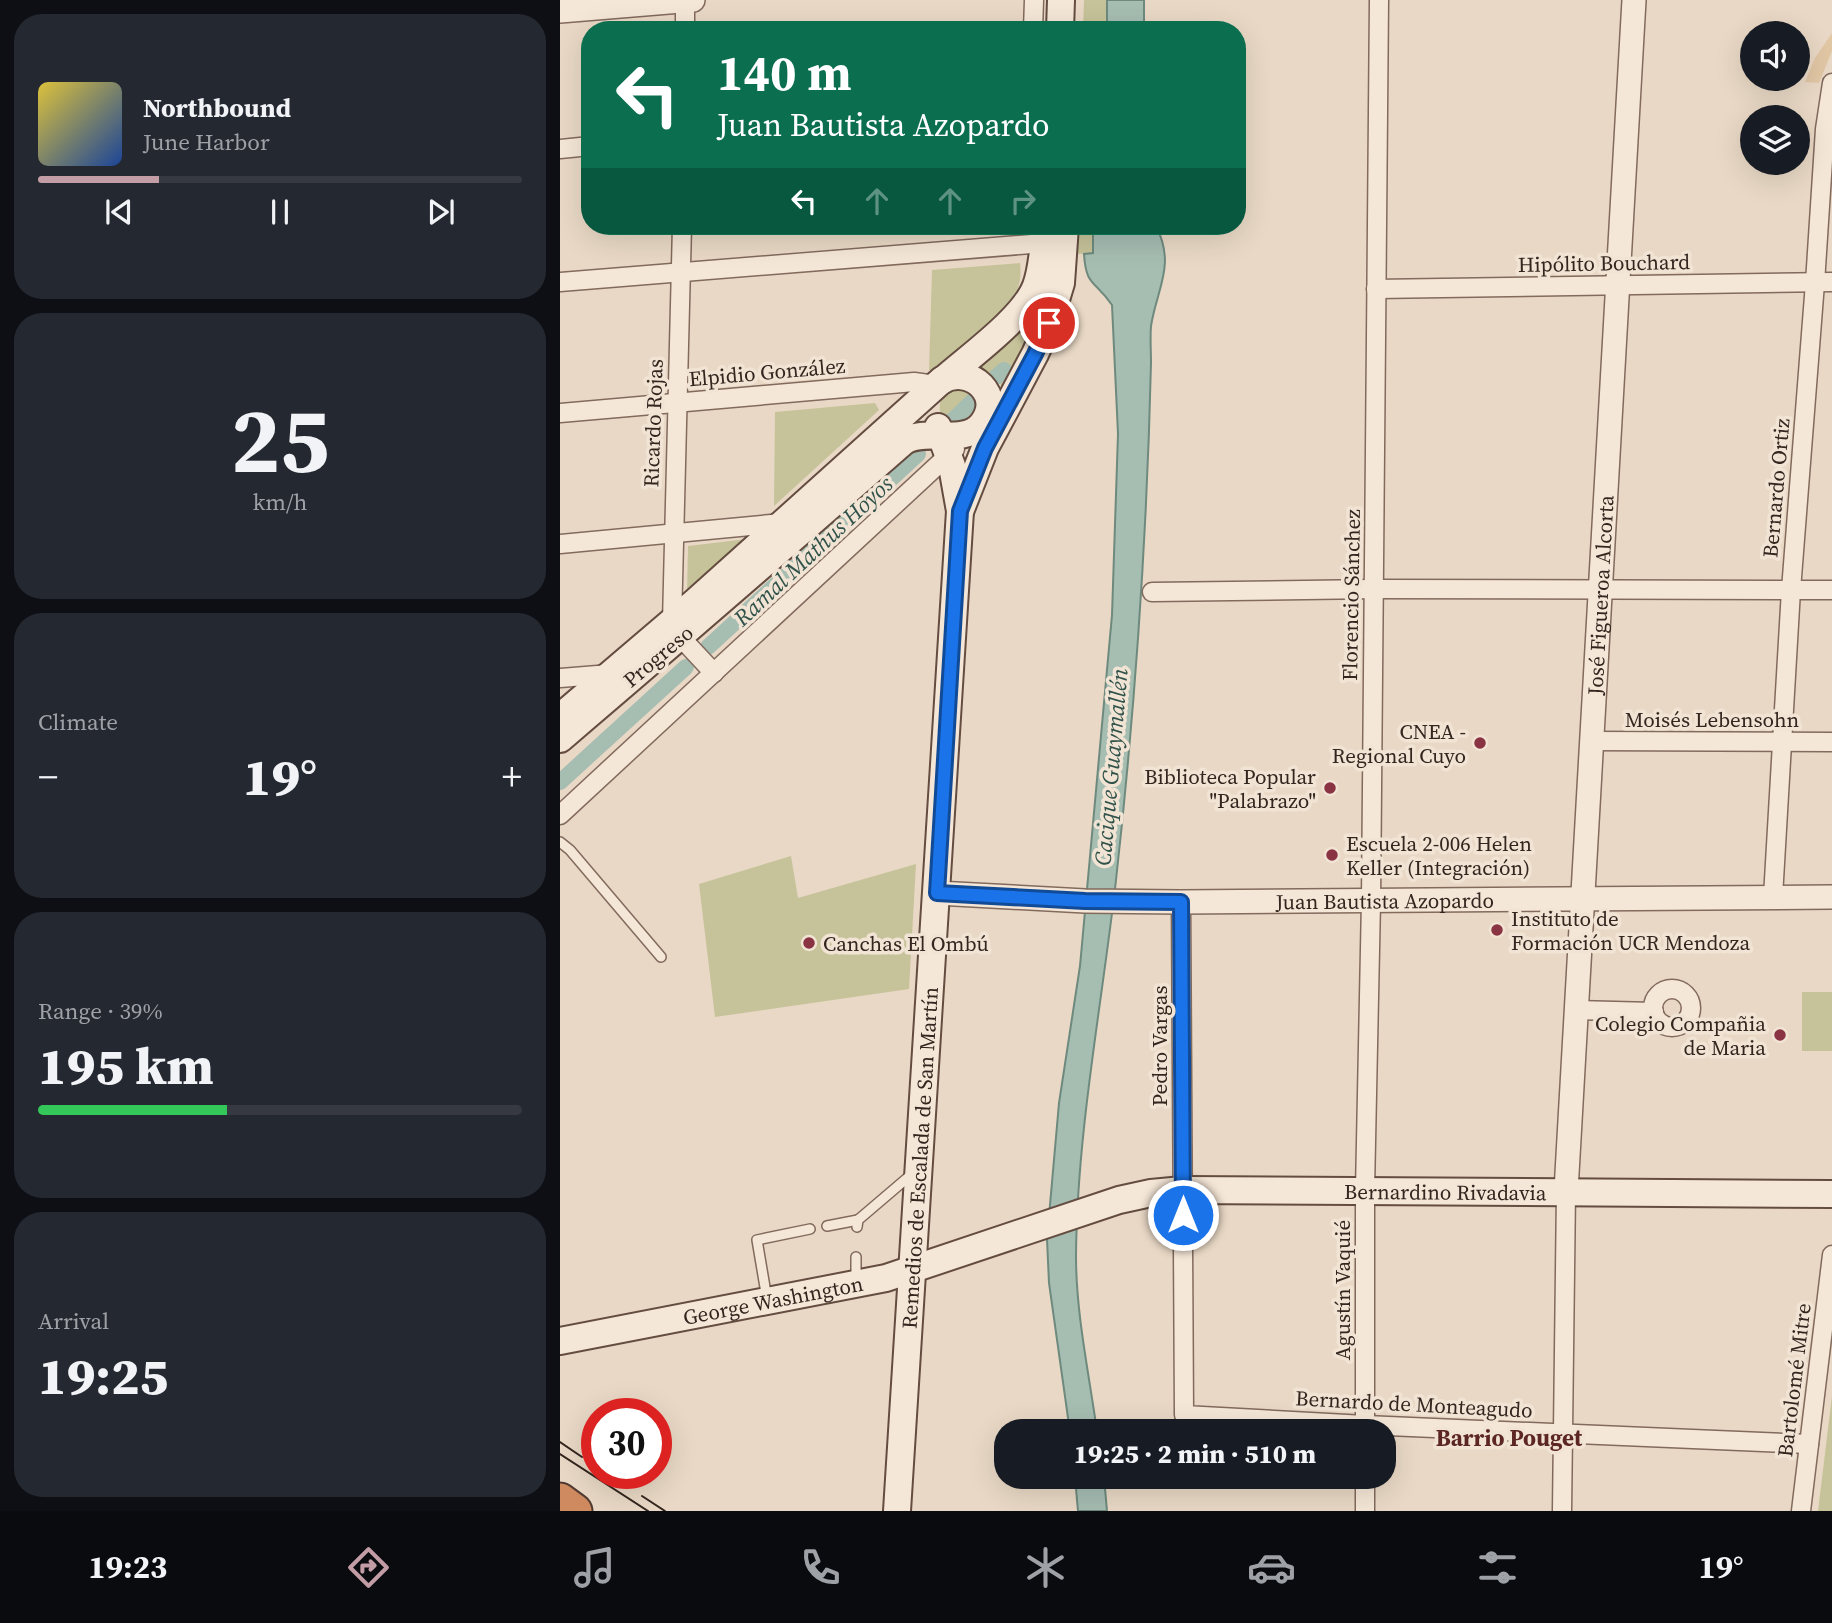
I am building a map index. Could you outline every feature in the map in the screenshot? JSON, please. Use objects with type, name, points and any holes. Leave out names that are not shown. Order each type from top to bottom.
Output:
[{"type":"highway","points":[[560,1500],[575,1511]]},
{"type":"main road","points":[[1060,21],[1061,0]]},
{"type":"main road","points":[[964,434],[1004,400],[1030,364],[1049,323],[1060,283],[1064,235]]},
{"type":"main road","name":"Progreso","points":[[560,718],[610,674],[679,634],[782,523],[1003,328],[1026,304],[1036,285],[1037,241]]},
{"type":"main road","points":[[958,375],[973,378],[988,399],[964,434],[930,414],[928,406],[937,385],[958,375]]},
{"type":"main road","name":"Progreso","points":[[560,739],[907,439],[964,434]]},
{"type":"main road","name":"Remedios de Escalada de San Martín","points":[[960,511],[956,482],[964,434]]},
{"type":"main road","name":"Remedios de Escalada de San Martín","points":[[897,1511],[964,434]]},
{"type":"main road","name":"Bernardino Rivadavia","points":[[1063,1220],[1135,1196],[1183,1190],[1832,1194]]},
{"type":"main road","name":"George Washington","points":[[560,1341],[856,1284],[911,1270],[1063,1220]]},
{"type":"street","points":[[685,0],[685,21]]},
{"type":"street","points":[[560,11],[693,0]]},
{"type":"street","points":[[1033,21],[1034,0]]},
{"type":"street","name":"Florencio Sánchez","points":[[1365,1191],[1371,901],[1379,0]]},
{"type":"street","name":"José Figueroa Alcorta","points":[[1566,1191],[1634,0]]},
{"type":"street","name":"Bernardo Ortiz","points":[[1773,898],[1791,590],[1824,282],[1825,121],[1832,83]]},
{"type":"street","points":[[560,149],[581,147]]},
{"type":"street","name":"Ricardo Rojas","points":[[679,634],[673,534],[682,235]]},
{"type":"street","points":[[560,282],[1037,241]]},
{"type":"street","name":"Hipólito Bouchard","points":[[1376,289],[1824,282]]},
{"type":"street","name":"Elpidio González","points":[[560,413],[915,382],[937,385]]},
{"type":"street","points":[[560,815],[916,483],[964,434]]},
{"type":"street","points":[[916,483],[940,474],[949,475],[956,482]]},
{"type":"street","points":[[560,544],[782,523]]},
{"type":"street","points":[[1152,592],[1374,589],[1832,590]]},
{"type":"street","points":[[679,634],[713,673]]},
{"type":"street","points":[[560,678],[610,674]]},
{"type":"street","name":"Moisés Lebensohn","points":[[1591,741],[1832,742]]},
{"type":"street","name":"Juan Bautista Azopardo","points":[[937,893],[1085,901],[1181,902],[1832,897]]},
{"type":"street","name":"Pedro Vargas","points":[[1181,902],[1184,1415]]},
{"type":"street","points":[[1575,1010],[1654,1012]]},
{"type":"street","name":"Agustín Vaquié","points":[[1365,1191],[1365,1419]]},
{"type":"street","points":[[1562,1511],[1566,1191]]},
{"type":"street","name":"Bartolomé Mitre","points":[[1801,1511],[1832,1255]]},
{"type":"street","name":"Bernardo de Monteagudo","points":[[1184,1415],[1240,1419]]},
{"type":"street","name":"Bernardo de Monteagudo","points":[[1396,1429],[1809,1444]]},
{"type":"street","points":[[1365,1489],[1365,1511]]},
{"type":"lane","points":[[560,842],[570,850],[661,957]]},
{"type":"lane","points":[[827,1226],[858,1224],[919,1169]]},
{"type":"lane","points":[[767,1301],[757,1240],[810,1229]]},
{"type":"lane","points":[[856,1257],[856,1284]]},
{"type":"shaded area","points":[[1084,0],[1107,0],[1107,21],[1083,21]]},
{"type":"shaded area","points":[[1077,235],[1093,235],[1093,253],[1077,254]]},
{"type":"shaded area","points":[[1020,263],[1018,287],[1011,300],[979,332],[934,370],[929,370],[932,270]]},
{"type":"shaded area","points":[[1044,295],[1045,310],[1002,388],[999,382],[1007,372],[1001,368],[993,375],[976,365]]},
{"type":"shaded area","points":[[952,387],[976,392],[945,421],[940,411],[940,402]]},
{"type":"shaded area","points":[[875,403],[879,410],[774,506],[775,412]]},
{"type":"shaded area","points":[[747,539],[687,594],[688,546]]},
{"type":"shaded area","name":"Canchas El Ombú","points":[[791,856],[798,898],[916,864],[909,989],[715,1017],[699,884]]},
{"type":"shaded area","points":[[1802,992],[1832,992],[1832,1051],[1802,1051]]},
{"type":"shaded area","points":[[1832,1396],[1832,1511],[1818,1511]]},
{"type":"sand","points":[[1832,33],[1832,51],[1819,83],[1810,82],[1810,70]]},
{"type":"water","points":[[1107,0],[1144,0],[1144,21],[1107,21]]},
{"type":"water","name":"Cacique Guaymallén","points":[[1093,235],[1160,235],[1165,265],[1151,326],[1143,557],[1129,751],[1116,880],[1085,1115],[1077,1209],[1078,1300],[1095,1419],[1068,1419],[1049,1283],[1047,1239],[1059,1103],[1080,966],[1112,615],[1118,434],[1112,305],[1089,278],[1084,254],[1093,253]]},
{"type":"water","points":[[1076,1489],[1105,1489],[1107,1511],[1078,1511]]},
{"type":"waterway","name":"Ramal Mathus Hoyos","points":[[996,377],[1004,370]]},
{"type":"waterway","name":"Ramal Mathus Hoyos","points":[[951,422],[977,397]]},
{"type":"waterway","name":"Ramal Mathus Hoyos","points":[[708,647],[918,454]]},
{"type":"waterway","name":"Ramal Mathus Hoyos","points":[[560,782],[686,667]]},
{"type":"tram line","points":[[560,1442],[581,1456]]},
{"type":"tram line","points":[[560,1454],[648,1511]]},
{"type":"tram line","points":[[642,1496],[665,1511]]},
{"type":"place","name":"CNEA - Regional Cuyo","points":[[1480,743]]},
{"type":"place","name":"Biblioteca Popular \"Palabrazo\"","points":[[1330,788]]},
{"type":"place","name":"Escuela 2-006 Helen Keller (Integración)","points":[[1332,855]]},
{"type":"place","name":"Instituto de Formación UCR Mendoza","points":[[1497,930]]},
{"type":"place","name":"Canchas El Ombú","points":[[809,943]]},
{"type":"place","name":"Colegio Compañia de Maria","points":[[1780,1035]]},
{"type":"district","name":"Barrio Pouget","points":[[1509,1438]]},
{"type":"route","points":[[1049,323],[985,448],[960,511],[937,893],[1085,901],[1181,902],[1183,1215]]}]
